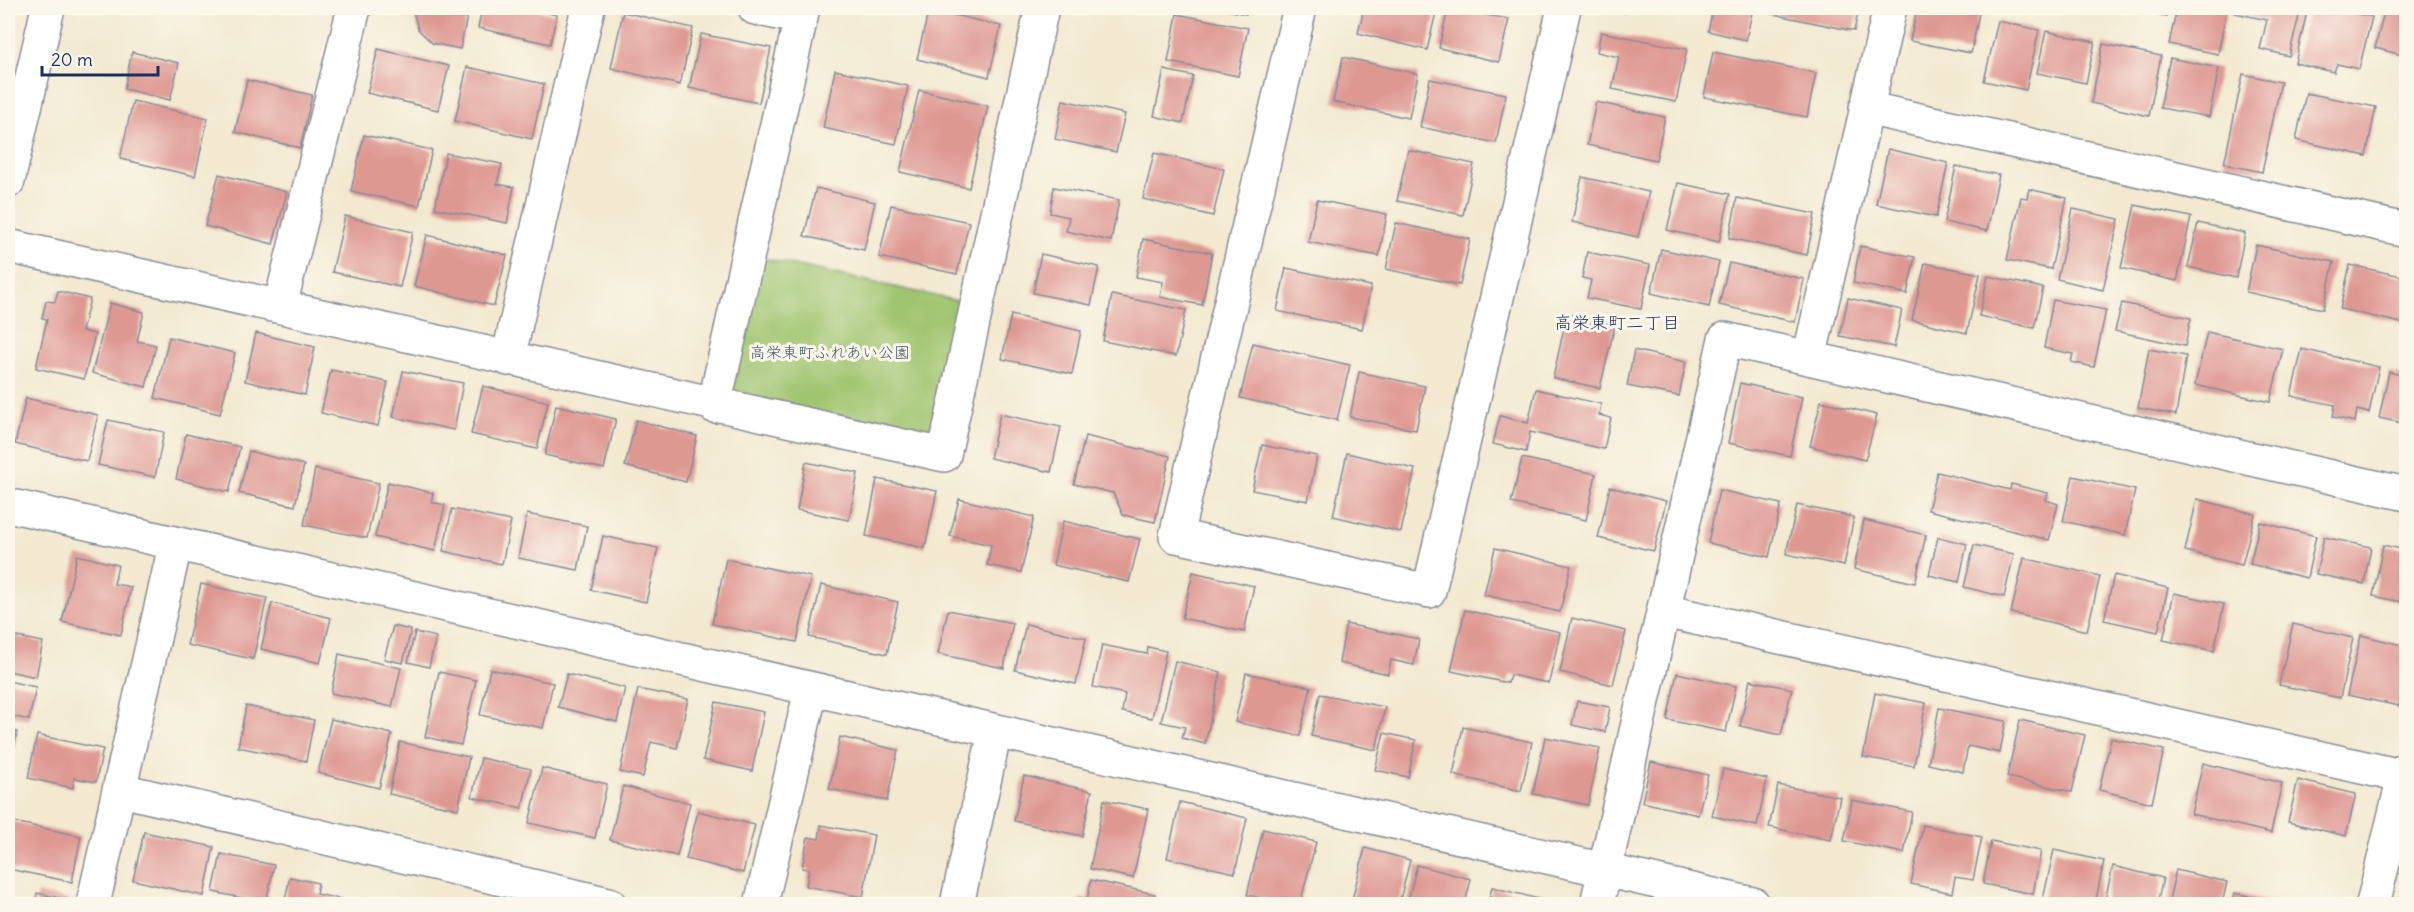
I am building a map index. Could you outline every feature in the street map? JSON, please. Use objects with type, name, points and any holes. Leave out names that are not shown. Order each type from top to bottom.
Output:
[{"type":"street","points":[[8,182],[16,107],[48,8]]},
{"type":"street","points":[[280,306],[354,8]]},
{"type":"street","points":[[508,359],[588,8]]},
{"type":"street","points":[[714,406],[802,13],[755,8]]},
{"type":"street","points":[[8,246],[714,406],[944,455],[1042,8]]},
{"type":"street","points":[[1300,8],[1176,536],[1429,591],[1563,8]]},
{"type":"street","points":[[1809,358],[1890,8]]},
{"type":"street","points":[[1866,108],[2406,230]]},
{"type":"street","points":[[1598,904],[1725,339],[2406,494]]},
{"type":"street","points":[[8,505],[175,546],[1753,904]]},
{"type":"street","points":[[93,904],[121,790],[175,546]]},
{"type":"street","points":[[1664,611],[2406,774],[2373,904]]},
{"type":"street","points":[[761,904],[811,690]]},
{"type":"street","points":[[957,904],[995,732]]},
{"type":"street","points":[[121,790],[609,904]]},
{"type":"green space","name":"高栄東町ふれあい公園","points":[[748,255],[977,305],[944,455],[714,406]]},
{"type":"building","points":[[400,8],[469,8],[460,49],[432,43],[418,29],[413,11]]},
{"type":"building","points":[[482,8],[540,8],[540,11],[557,15],[550,44],[478,28]]},
{"type":"building","points":[[1219,8],[1247,8],[1246,14]]},
{"type":"building","points":[[1364,8],[1437,8],[1427,50],[1358,33]]},
{"type":"building","points":[[1448,8],[1509,19],[1499,62],[1439,48]]},
{"type":"building","points":[[1605,8],[1627,8],[1625,13]]},
{"type":"building","points":[[1713,8],[1753,8],[1746,40],[1708,31]]},
{"type":"building","points":[[1764,8],[1859,8],[1854,31],[1763,12]]},
{"type":"building","points":[[1917,8],[1955,8],[1979,13],[1971,53],[1910,41]]},
{"type":"building","points":[[2136,8],[2168,8],[2166,16]]},
{"type":"building","points":[[2177,8],[2227,8],[2218,54],[2169,44]]},
{"type":"building","points":[[2237,8],[2301,8],[2289,56],[2260,49],[2267,20],[2235,13]]},
{"type":"building","points":[[2308,8],[2331,8],[2372,17],[2359,69],[2337,64],[2334,72],[2295,63]]},
{"type":"building","points":[[2385,8],[2406,8],[2406,56],[2375,48]]},
{"type":"building","points":[[929,9],[1001,26],[989,77],[917,59]]},
{"type":"building","points":[[623,12],[693,28],[680,85],[611,68]]},
{"type":"building","points":[[1177,14],[1248,28],[1238,76],[1168,62]]},
{"type":"building","points":[[1998,21],[2039,30],[2026,90],[1984,81]]},
{"type":"building","points":[[2046,31],[2095,42],[2086,83],[2037,73]]},
{"type":"building","points":[[1601,32],[1687,49],[1676,102],[1612,89],[1619,57],[1597,52]]},
{"type":"building","points":[[701,34],[771,48],[759,103],[689,88]]},
{"type":"building","points":[[2103,44],[2161,56],[2149,116],[2091,103]]},
{"type":"building","points":[[378,49],[449,66],[438,110],[367,93]]},
{"type":"building","points":[[132,52],[179,63],[170,100],[124,89]]},
{"type":"building","points":[[1713,52],[1816,73],[1807,117],[1704,97]]},
{"type":"building","points":[[1343,57],[1418,74],[1409,118],[1333,102]]},
{"type":"building","points":[[2170,58],[2219,68],[2209,117],[2160,108]]},
{"type":"building","points":[[467,67],[544,84],[532,139],[455,121]]},
{"type":"building","points":[[835,70],[908,86],[896,144],[823,128]]},
{"type":"building","points":[[1164,70],[1193,76],[1183,123],[1154,116]]},
{"type":"building","points":[[2243,74],[2281,82],[2262,172],[2224,164]]},
{"type":"building","points":[[1430,79],[1506,94],[1496,143],[1420,127]]},
{"type":"building","points":[[247,80],[312,95],[300,148],[235,132]]},
{"type":"building","points":[[919,90],[988,106],[969,188],[900,172]]},
{"type":"building","points":[[2306,93],[2376,107],[2366,156],[2296,140]]},
{"type":"building","points":[[1063,100],[1125,114],[1116,152],[1055,139]]},
{"type":"building","points":[[133,101],[208,118],[195,176],[120,159]]},
{"type":"building","points":[[1596,102],[1665,117],[1656,160],[1587,145]]},
{"type":"building","points":[[364,135],[432,150],[419,206],[351,191]]},
{"type":"building","points":[[1888,149],[1948,163],[1936,217],[1876,204]]},
{"type":"building","points":[[1408,150],[1474,164],[1463,215],[1397,201]]},
{"type":"building","points":[[446,153],[502,164],[497,184],[514,187],[507,223],[435,208]]},
{"type":"building","points":[[1154,153],[1224,169],[1213,216],[1143,199]]},
{"type":"building","points":[[1956,166],[1999,175],[1987,231],[1944,222]]},
{"type":"building","points":[[219,174],[287,192],[273,244],[205,226]]},
{"type":"building","points":[[1582,177],[1649,192],[1638,237],[1572,222]]},
{"type":"building","points":[[1678,183],[1730,194],[1719,242],[1667,230]]},
{"type":"building","points":[[1054,187],[1119,200],[1111,241],[1066,231],[1069,217],[1050,213]]},
{"type":"building","points":[[816,188],[875,202],[864,250],[804,236]]},
{"type":"building","points":[[2029,189],[2067,198],[2051,269],[2007,260],[2021,197],[2027,198]]},
{"type":"building","points":[[1737,198],[1815,214],[1807,255],[1729,238]]},
{"type":"building","points":[[1317,200],[1387,214],[1379,256],[1308,242]]},
{"type":"building","points":[[891,205],[969,222],[957,274],[879,257]]},
{"type":"building","points":[[2135,205],[2191,217],[2177,281],[2121,268]]},
{"type":"building","points":[[2073,209],[2119,219],[2103,290],[2057,279]]},
{"type":"building","points":[[345,216],[413,232],[400,287],[332,272]]},
{"type":"building","points":[[1396,223],[1470,239],[1460,285],[1386,269]]},
{"type":"building","points":[[2198,223],[2245,233],[2236,278],[2188,267]]},
{"type":"building","points":[[427,235],[507,255],[494,306],[414,286]]},
{"type":"building","points":[[1143,239],[1212,253],[1202,305],[1160,297],[1163,282],[1136,277]]},
{"type":"building","points":[[2256,245],[2334,262],[2323,309],[2246,292]]},
{"type":"building","points":[[1860,246],[1915,257],[1907,294],[1853,283]]},
{"type":"building","points":[[1661,249],[1719,262],[1709,307],[1651,293]]},
{"type":"building","points":[[1587,252],[1650,265],[1641,309],[1587,298],[1591,280],[1582,278]]},
{"type":"building","points":[[1041,254],[1099,267],[1091,305],[1033,293]]},
{"type":"building","points":[[1729,263],[1804,279],[1795,322],[1719,305]]},
{"type":"building","points":[[1925,263],[1980,274],[1967,333],[1912,320]]},
{"type":"building","points":[[2350,265],[2406,277],[2406,324],[2340,309]]},
{"type":"building","points":[[1286,268],[1371,286],[1362,329],[1277,311]]},
{"type":"building","points":[[1988,276],[2043,288],[2034,328],[1979,316]]},
{"type":"building","points":[[58,291],[90,299],[82,331],[95,334],[84,379],[36,368],[47,319],[42,318],[46,301],[55,302]]},
{"type":"building","points":[[1112,295],[1186,310],[1176,356],[1103,341]]},
{"type":"building","points":[[1848,298],[1902,310],[1894,347],[1840,336]]},
{"type":"building","points":[[2053,300],[2106,310],[2094,367],[2071,362],[2073,354],[2044,348]]},
{"type":"building","points":[[110,303],[144,312],[137,341],[156,345],[146,387],[92,373]]},
{"type":"building","points":[[2122,303],[2191,318],[2185,346],[2115,331]]},
{"type":"building","points":[[1567,314],[1615,325],[1600,388],[1553,378]]},
{"type":"building","points":[[1011,315],[1081,331],[1072,374],[1002,359]]},
{"type":"building","points":[[2207,332],[2283,349],[2270,402],[2195,385]]},
{"type":"building","points":[[256,333],[315,347],[305,395],[245,381]]},
{"type":"building","points":[[169,337],[235,353],[220,414],[155,398]]},
{"type":"building","points":[[1253,343],[1350,365],[1337,420],[1240,398]]},
{"type":"building","points":[[2149,349],[2186,356],[2176,415],[2138,408]]},
{"type":"building","points":[[2302,349],[2379,367],[2369,413],[2357,410],[2355,422],[2333,417],[2335,405],[2291,396]]},
{"type":"building","points":[[1634,350],[1686,362],[1679,396],[1627,386]]},
{"type":"building","points":[[331,370],[388,382],[378,426],[321,413]]},
{"type":"building","points":[[403,371],[463,383],[454,430],[393,417]]},
{"type":"building","points":[[1359,372],[1425,386],[1416,430],[1350,417]]},
{"type":"building","points":[[2389,372],[2406,376],[2406,424],[2379,418]]},
{"type":"building","points":[[1740,383],[1802,397],[1790,456],[1728,443]]},
{"type":"building","points":[[483,386],[548,402],[537,449],[471,434]]},
{"type":"building","points":[[1536,389],[1601,404],[1599,415],[1611,418],[1604,449],[1530,432],[1526,452],[1493,444],[1500,416],[1528,423]]},
{"type":"building","points":[[26,398],[98,415],[87,461],[15,444]]},
{"type":"building","points":[[1821,401],[1877,415],[1865,460],[1810,446]]},
{"type":"building","points":[[556,405],[616,419],[604,469],[545,455]]},
{"type":"building","points":[[1000,414],[1061,427],[1051,472],[990,458]]},
{"type":"building","points":[[108,420],[164,432],[155,477],[98,465]]},
{"type":"building","points":[[636,420],[697,436],[686,482],[625,466]]},
{"type":"building","points":[[186,434],[240,447],[229,492],[176,479]]},
{"type":"building","points":[[1085,436],[1170,456],[1155,522],[1123,515],[1113,493],[1074,484]]},
{"type":"building","points":[[1262,445],[1317,456],[1308,501],[1252,490]]},
{"type":"building","points":[[249,451],[304,465],[295,506],[239,493]]},
{"type":"building","points":[[1347,453],[1415,469],[1401,532],[1333,516]]},
{"type":"building","points":[[1522,458],[1596,474],[1586,520],[1511,503]]},
{"type":"building","points":[[806,462],[858,473],[849,520],[797,510]]},
{"type":"building","points":[[315,469],[379,483],[367,538],[304,525]]},
{"type":"building","points":[[1937,472],[2010,490],[2011,484],[2048,493],[2046,500],[2058,504],[2049,540],[1928,510]]},
{"type":"building","points":[[2073,476],[2135,490],[2125,535],[2063,521]]},
{"type":"building","points":[[877,479],[937,491],[925,548],[866,536]]},
{"type":"building","points":[[388,482],[433,493],[431,502],[445,505],[435,551],[375,537]]},
{"type":"building","points":[[1610,487],[1666,501],[1654,551],[1598,538]]},
{"type":"building","points":[[1719,490],[1781,504],[1769,557],[1708,543]]},
{"type":"building","points":[[959,499],[1034,517],[1021,572],[987,565],[991,545],[950,536]]},
{"type":"building","points":[[2197,499],[2255,514],[2242,565],[2185,551]]},
{"type":"building","points":[[1797,505],[1854,517],[1844,566],[1786,554]]},
{"type":"building","points":[[452,509],[511,521],[502,564],[443,551]]},
{"type":"building","points":[[527,514],[587,526],[578,570],[518,558]]},
{"type":"building","points":[[1864,520],[1926,535],[1915,583],[1854,569]]},
{"type":"building","points":[[1063,521],[1140,539],[1129,582],[1053,565]]},
{"type":"building","points":[[2260,522],[2316,536],[2307,578],[2250,564]]},
{"type":"building","points":[[603,536],[658,548],[646,602],[591,590]]},
{"type":"building","points":[[1938,537],[1967,544],[1959,582],[1929,575]]},
{"type":"building","points":[[2324,537],[2371,547],[2364,584],[2316,574]]},
{"type":"building","points":[[1974,545],[2014,554],[2004,597],[1964,587]]},
{"type":"building","points":[[2383,545],[2406,550],[2406,603],[2373,596]]},
{"type":"building","points":[[1495,548],[1571,566],[1560,612],[1484,595]]},
{"type":"building","points":[[77,555],[118,565],[114,584],[131,587],[121,635],[62,622]]},
{"type":"building","points":[[2024,558],[2100,576],[2087,631],[2011,613]]},
{"type":"building","points":[[726,559],[811,577],[797,642],[712,624]]},
{"type":"building","points":[[1193,572],[1254,586],[1244,632],[1182,618]]},
{"type":"building","points":[[2114,575],[2168,588],[2158,632],[2104,620]]},
{"type":"building","points":[[201,584],[267,598],[253,659],[187,645]]},
{"type":"building","points":[[821,585],[898,602],[887,654],[809,637]]},
{"type":"building","points":[[2174,593],[2224,604],[2214,651],[2163,640]]},
{"type":"building","points":[[272,603],[331,618],[320,663],[261,649]]},
{"type":"building","points":[[948,610],[1013,623],[1004,668],[938,654]]},
{"type":"building","points":[[1465,610],[1560,632],[1549,683],[1510,675],[1508,683],[1451,671]]},
{"type":"building","points":[[1572,618],[1626,631],[1613,685],[1560,672]]},
{"type":"building","points":[[1026,624],[1086,638],[1076,684],[1015,670]]},
{"type":"building","points":[[1346,624],[1419,639],[1414,665],[1391,660],[1388,674],[1339,663]]},
{"type":"building","points":[[2293,624],[2353,638],[2340,698],[2279,685]]},
{"type":"building","points":[[393,626],[411,630],[403,663],[384,659]]},
{"type":"building","points":[[415,632],[436,637],[429,667],[408,662]]},
{"type":"building","points":[[8,635],[43,642],[36,677],[8,671]]},
{"type":"building","points":[[2361,635],[2406,646],[2406,674],[2399,706],[2347,695]]},
{"type":"building","points":[[1102,645],[1147,654],[1148,647],[1166,651],[1152,718],[1122,712],[1125,694],[1093,687]]},
{"type":"building","points":[[339,654],[401,668],[392,707],[331,693]]},
{"type":"building","points":[[1175,661],[1221,672],[1205,744],[1182,738],[1185,727],[1161,722]]},
{"type":"building","points":[[490,669],[553,683],[543,728],[480,715]]},
{"type":"building","points":[[439,672],[476,680],[461,745],[425,737]]},
{"type":"building","points":[[1246,673],[1311,687],[1300,736],[1235,722]]},
{"type":"building","points":[[1677,673],[1736,686],[1726,732],[1667,720]]},
{"type":"building","points":[[567,674],[625,688],[617,722],[558,707]]},
{"type":"building","points":[[1750,680],[1792,689],[1781,735],[1740,726]]},
{"type":"building","points":[[8,681],[36,687],[29,720],[8,715]]},
{"type":"building","points":[[638,689],[688,699],[677,748],[651,742],[643,777],[620,772]]},
{"type":"building","points":[[1875,693],[1926,703],[1914,766],[1863,757]]},
{"type":"building","points":[[1320,694],[1385,707],[1376,750],[1311,736]]},
{"type":"building","points":[[1577,701],[1610,707],[1605,732],[1572,725]]},
{"type":"building","points":[[716,702],[764,712],[752,771],[703,760]]},
{"type":"building","points":[[246,706],[314,720],[306,761],[238,747]]},
{"type":"building","points":[[1939,708],[2006,721],[2000,753],[1968,746],[1963,772],[1928,764]]},
{"type":"building","points":[[331,719],[392,734],[379,788],[318,773]]},
{"type":"building","points":[[2020,720],[2085,735],[2072,792],[2007,777]]},
{"type":"building","points":[[1463,727],[1532,742],[1521,791],[1453,775]]},
{"type":"building","points":[[8,730],[17,732],[10,771],[8,770]]},
{"type":"building","points":[[1384,733],[1416,740],[1408,777],[1375,770]]},
{"type":"building","points":[[37,735],[103,749],[96,782],[74,778],[73,788],[28,778]]},
{"type":"building","points":[[840,737],[898,750],[887,801],[829,789]]},
{"type":"building","points":[[1545,737],[1600,748],[1588,805],[1533,794]]},
{"type":"building","points":[[2111,738],[2164,750],[2152,803],[2099,790]]},
{"type":"building","points":[[400,742],[469,757],[458,809],[389,794]]},
{"type":"building","points":[[481,758],[531,769],[522,808],[472,797]]},
{"type":"building","points":[[1651,762],[1708,775],[1698,815],[1642,802]]},
{"type":"building","points":[[2203,763],[2282,783],[2271,833],[2191,814]]},
{"type":"building","points":[[542,768],[607,784],[595,838],[529,823]]},
{"type":"building","points":[[1723,769],[1767,779],[1757,826],[1712,816]]},
{"type":"building","points":[[1024,776],[1092,791],[1082,836],[1014,821]]},
{"type":"building","points":[[2298,780],[2356,794],[2346,836],[2288,822]]},
{"type":"building","points":[[1778,785],[1840,797],[1831,840],[1769,827]]},
{"type":"building","points":[[623,786],[690,803],[677,856],[610,840]]},
{"type":"building","points":[[1104,800],[1148,809],[1133,878],[1090,869]]},
{"type":"building","points":[[1852,800],[1912,812],[1904,853],[1844,841]]},
{"type":"building","points":[[1180,802],[1247,818],[1235,873],[1167,858]]},
{"type":"building","points":[[698,811],[755,825],[743,873],[686,859]]},
{"type":"building","points":[[9,821],[81,836],[72,882],[8,869]]},
{"type":"building","points":[[821,825],[874,835],[863,897],[806,886],[809,869],[802,868],[808,837],[819,839]]},
{"type":"building","points":[[1923,825],[1982,837],[1973,880],[1955,877],[1952,893],[1911,884]]},
{"type":"building","points":[[1263,829],[1316,842],[1300,904],[1285,904],[1247,895]]},
{"type":"building","points":[[144,832],[214,847],[204,896],[133,880]]},
{"type":"building","points":[[1991,841],[2041,851],[2033,894],[1983,884]]},
{"type":"building","points":[[1365,848],[1410,860],[1399,904],[1351,904]]},
{"type":"building","points":[[2054,850],[2104,861],[2095,904],[2042,904]]},
{"type":"building","points":[[221,854],[274,865],[266,903],[213,892]]},
{"type":"building","points":[[1417,865],[1471,879],[1465,904],[1407,904]]},
{"type":"building","points":[[2113,866],[2163,878],[2157,904],[2104,904]]},
{"type":"building","points":[[2176,870],[2227,882],[2222,904],[2168,904]]},
{"type":"building","points":[[290,877],[318,883],[316,894],[355,902],[354,904],[284,904]]},
{"type":"building","points":[[1091,880],[1155,894],[1152,904],[1079,904],[1080,898],[1087,900]]},
{"type":"building","points":[[1492,887],[1558,904],[1488,904]]},
{"type":"building","points":[[37,893],[69,900],[68,904],[35,904]]},
{"type":"building","points":[[2235,893],[2281,904],[2232,904]]},
{"type":"building","points":[[367,898],[391,904],[366,904]]},
{"type":"district","name":"高栄東町二丁目","points":[[1617,323]]}]
